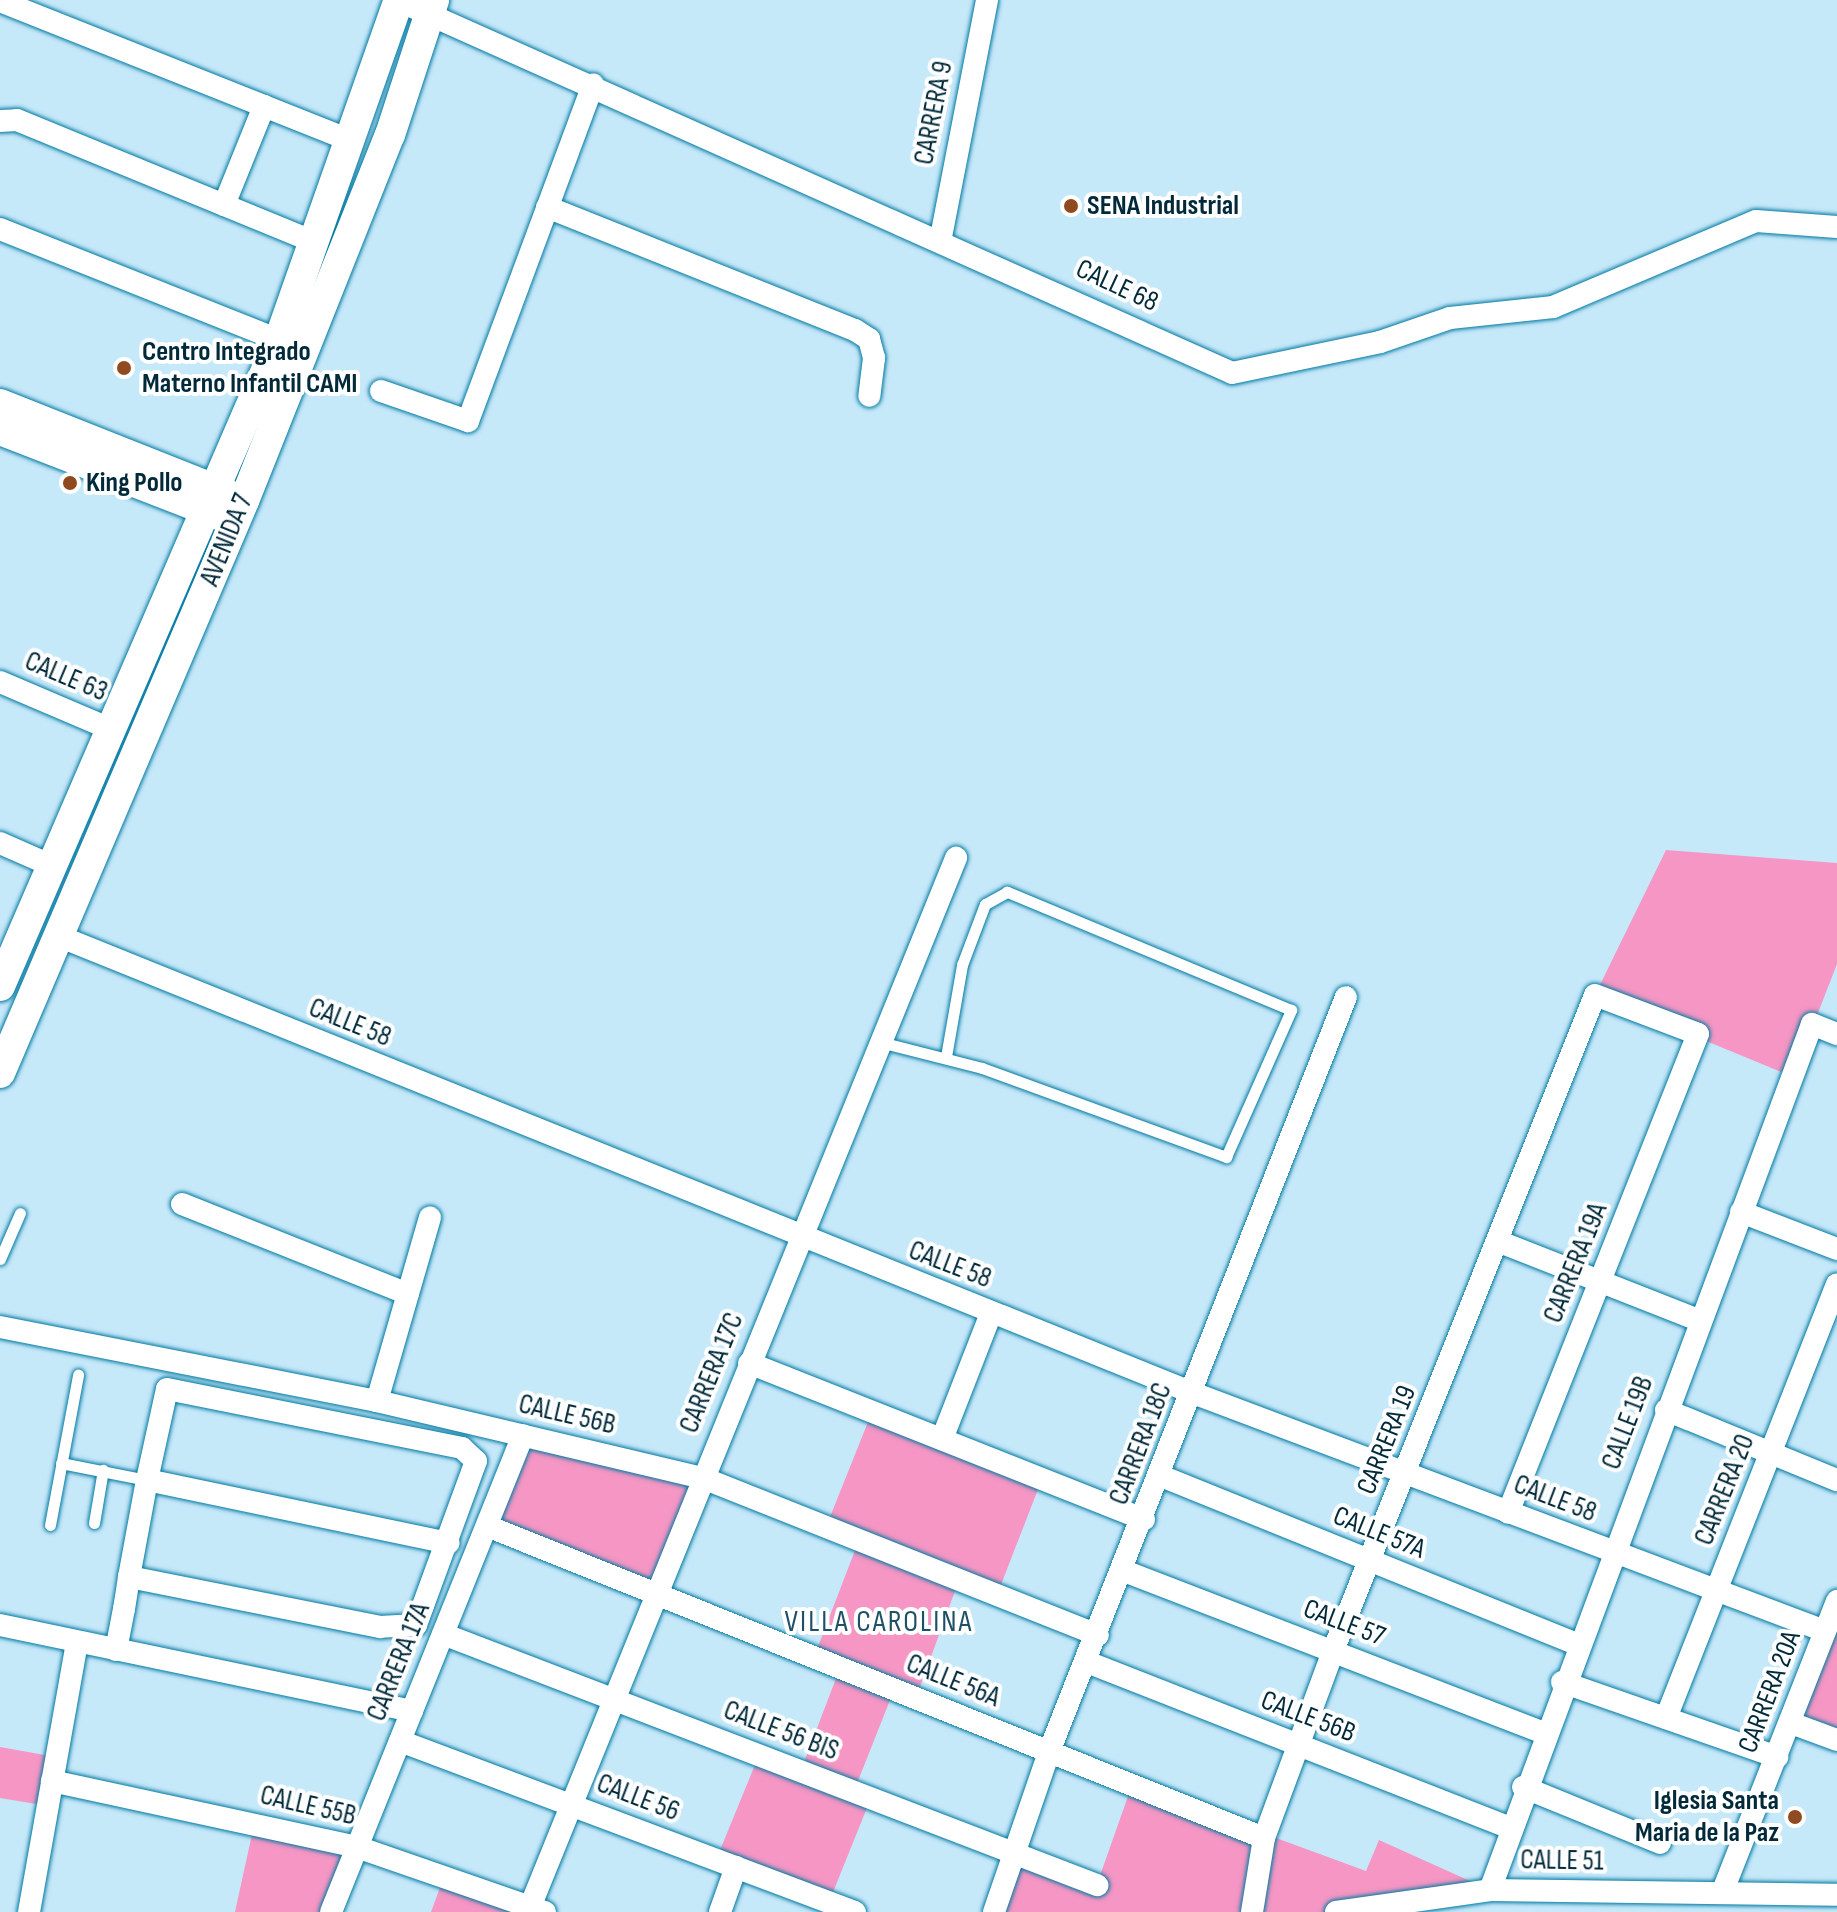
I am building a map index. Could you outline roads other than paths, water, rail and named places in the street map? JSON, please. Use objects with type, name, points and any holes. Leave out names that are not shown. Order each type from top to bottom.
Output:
[{"type":"main road","name":"AVENIDA 7","points":[[0,986],[207,498],[279,340],[399,0]]},
{"type":"main road","name":"AVENIDA 7","points":[[0,1073],[61,937],[239,512],[433,7]]},
{"type":"main road","points":[[0,404],[239,512]]},
{"type":"main road","points":[[0,430],[207,498]]},
{"type":"street","name":"CALLE 68","points":[[399,0],[433,7],[593,84],[941,237],[1232,373],[1380,342],[1450,318],[1553,307],[1756,221],[1837,227]]},
{"type":"street","name":"CARRERA 9","points":[[941,237],[987,0]]},
{"type":"street","points":[[0,1],[351,141]]},
{"type":"street","points":[[381,391],[468,421],[593,84]]},
{"type":"street","points":[[224,205],[264,106]]},
{"type":"street","points":[[0,121],[17,120],[314,242]]},
{"type":"street","points":[[547,207],[855,330],[869,339],[874,358],[869,396]]},
{"type":"street","points":[[0,229],[279,340]]},
{"type":"street","name":"CALLE 63","points":[[0,682],[108,728]]},
{"type":"street","points":[[0,843],[50,865]]},
{"type":"street","name":"CARRERA 17C","points":[[535,1910],[570,1805],[652,1592],[703,1478],[798,1238],[956,858]]},
{"type":"street","name":"CALLE 58","points":[[61,937],[798,1238],[1610,1553],[1717,1589],[1833,1616]]},
{"type":"street","name":"CARRERA 19","points":[[1252,1912],[1264,1838],[1333,1651],[1500,1242],[1595,995],[1698,1034]]},
{"type":"street","name":"CARRERA 18C","points":[[994,1912],[1049,1752],[1124,1571],[1346,997]]},
{"type":"street","name":"CALLE 19B","points":[[1490,1890],[1508,1827],[1576,1644],[1812,1024],[1837,1034]]},
{"type":"street","name":"CARRERA 19A","points":[[1508,1513],[1698,1034]]},
{"type":"street","points":[[182,1204],[408,1294]]},
{"type":"street","points":[[1741,1212],[1837,1249]]},
{"type":"street","points":[[377,1401],[430,1217]]},
{"type":"street","points":[[1500,1242],[1698,1320]]},
{"type":"street","name":"CARRERA 20","points":[[1666,1718],[1772,1456],[1837,1284]]},
{"type":"street","points":[[942,1439],[991,1313]]},
{"type":"street","name":"CALLE 56B","points":[[0,1327],[377,1401],[703,1478],[1098,1635]]},
{"type":"street","points":[[749,1363],[1144,1519]]},
{"type":"street","points":[[116,1650],[129,1577],[147,1480],[167,1389],[462,1448],[476,1461],[422,1615],[398,1627],[129,1577]]},
{"type":"street","points":[[1666,1410],[1772,1456],[1837,1480]]},
{"type":"street","name":"CARRERA 17A","points":[[331,1912],[523,1435]]},
{"type":"street","name":"CALLE 57A","points":[[1161,1476],[1576,1644]]},
{"type":"street","points":[[147,1480],[448,1543]]},
{"type":"street","name":"CALLE 56A","points":[[487,1526],[1264,1838]]},
{"type":"street","name":"CALLE 57","points":[[1124,1571],[1543,1733]]},
{"type":"street","name":"CARRERA 20A","points":[[1722,1893],[1833,1616]]},
{"type":"street","points":[[0,1625],[412,1711]]},
{"type":"street","name":"CALLE 56 BIS","points":[[443,1634],[1097,1885]]},
{"type":"street","points":[[29,1912],[77,1642]]},
{"type":"street","name":"CALLE 56B","points":[[1087,1662],[1508,1827]]},
{"type":"street","points":[[1562,1682],[1777,1757]]},
{"type":"street","points":[[1791,1723],[1837,1740]]},
{"type":"street","name":"CALLE 56","points":[[400,1741],[855,1912]]},
{"type":"street","name":"CALLE 55B","points":[[52,1781],[357,1847],[535,1910]]},
{"type":"street","points":[[1523,1787],[1660,1843]]},
{"type":"street","points":[[720,1912],[736,1867]]},
{"type":"street","name":"CALLE 51","points":[[1336,1912],[1431,1905],[1490,1890],[1671,1902],[1722,1893],[1780,1903],[1837,1895]]},
{"type":"lane","points":[[880,1042],[946,1057],[1226,1157],[1291,1010],[1007,892],[985,904],[962,965],[946,1057]]},
{"type":"lane","points":[[0,1259],[20,1213]]},
{"type":"lane","points":[[50,1525],[78,1375]]},
{"type":"lane","points":[[61,1463],[147,1480]]},
{"type":"lane","points":[[94,1523],[103,1470]]},
{"type":"place","name":"SENA Industrial","points":[[1071,206]]},
{"type":"place","name":"Centro Integrado Materno Infantil CAMI","points":[[124,368]]},
{"type":"place","name":"King Pollo","points":[[70,483]]},
{"type":"place","name":"Iglesia Santa Maria de la Paz","points":[[1795,1817]]},
{"type":"district","name":"VILLA CAROLINA","points":[[879,1622]]}]
